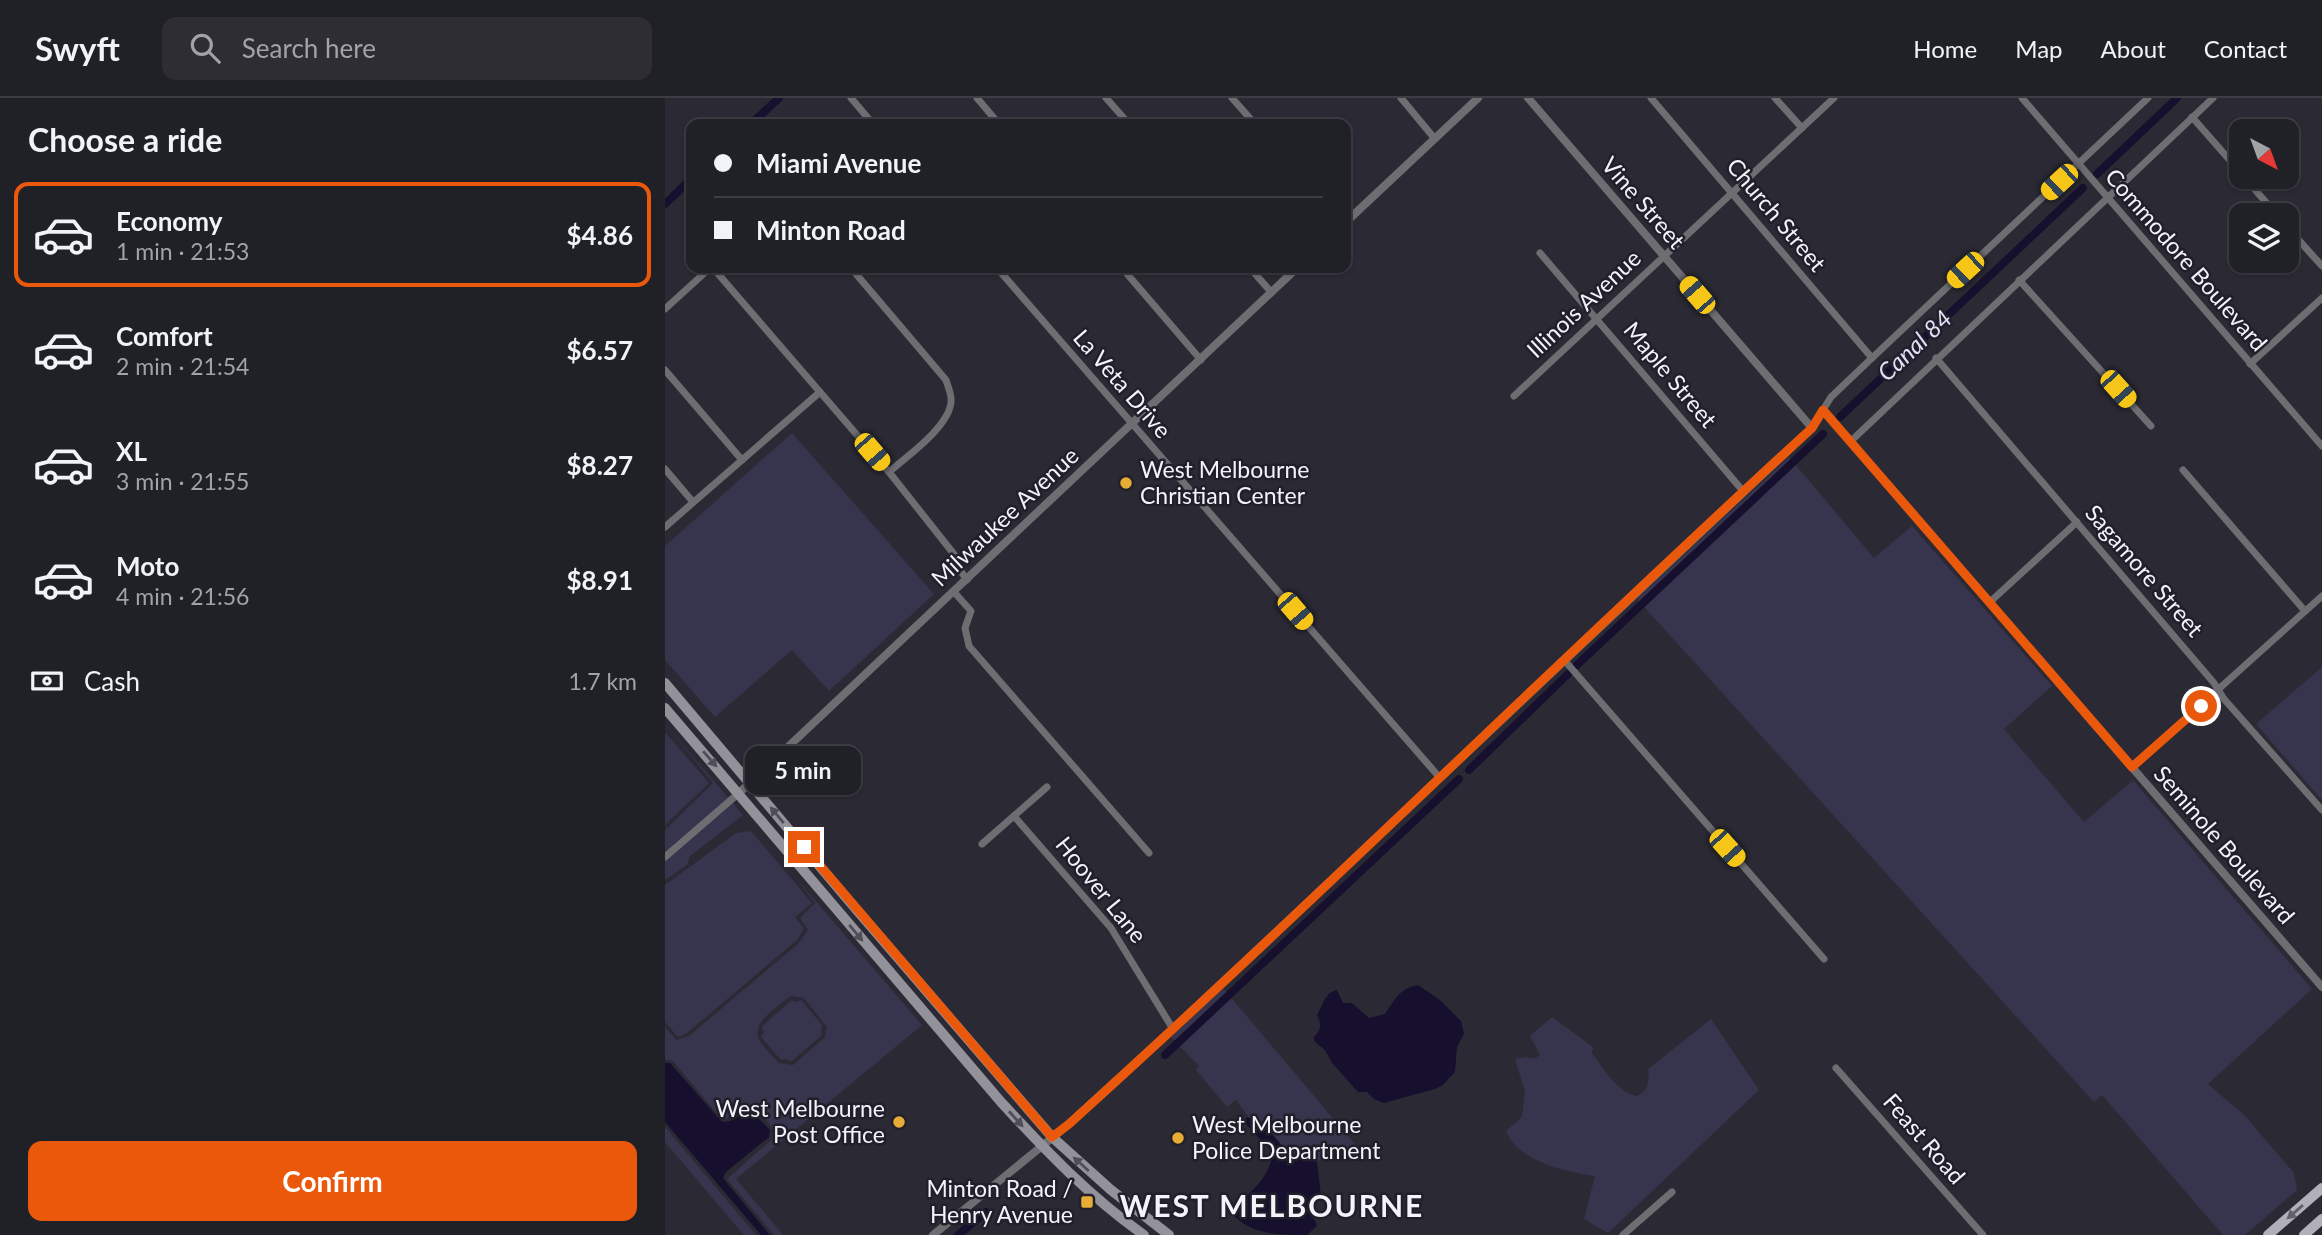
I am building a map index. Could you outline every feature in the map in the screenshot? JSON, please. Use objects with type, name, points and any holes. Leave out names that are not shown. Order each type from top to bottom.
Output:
[{"type":"main road","points":[[665,683],[1052,1137],[1111,1190],[1170,1235]]},
{"type":"main road","points":[[665,708],[1041,1146],[1093,1196],[1144,1235]]},
{"type":"main road","points":[[2268,1235],[2322,1188]]},
{"type":"main road","points":[[2304,1235],[2322,1219]]},
{"type":"street","points":[[851,98],[869,119]]},
{"type":"street","points":[[977,98],[995,119]]},
{"type":"street","points":[[1106,98],[1125,119]]},
{"type":"street","points":[[1232,98],[1251,119]]},
{"type":"street","points":[[1401,98],[1435,139]]},
{"type":"street","points":[[1351,217],[1478,98]]},
{"type":"street","name":"Vine Street","points":[[1528,98],[1812,428]]},
{"type":"street","name":"Church Street","points":[[1651,98],[1872,358]]},
{"type":"street","points":[[1775,98],[1802,128]]},
{"type":"street","name":"Illinois Avenue","points":[[1514,396],[1834,98]]},
{"type":"street","name":"Commodore Boulevard","points":[[2022,98],[2107,200],[2322,446]]},
{"type":"street","points":[[933,1235],[1069,1124],[1173,1029],[1812,428],[1831,397],[2148,98]]},
{"type":"street","points":[[1850,442],[2213,98]]},
{"type":"street","points":[[2192,117],[2229,160]]},
{"type":"street","points":[[2254,189],[2267,203]]},
{"type":"street","points":[[2299,240],[2322,266]]},
{"type":"street","name":"Maple Street","points":[[1540,253],[1743,491]]},
{"type":"street","points":[[665,309],[705,273]]},
{"type":"street","points":[[715,273],[889,472],[957,558],[960,570],[967,580]]},
{"type":"street","points":[[855,273],[946,380],[951,400],[948,415],[889,472]]},
{"type":"street","name":"La Veta Drive","points":[[1001,273],[1440,778]]},
{"type":"street","points":[[1126,273],[1201,360]]},
{"type":"street","points":[[1255,273],[1271,292]]},
{"type":"street","name":"Milwaukee Avenue","points":[[739,793],[1292,273]]},
{"type":"street","points":[[2019,280],[2151,426]]},
{"type":"street","points":[[2250,363],[2322,298]]},
{"type":"street","name":"Sagamore Street","points":[[1936,358],[2322,810]]},
{"type":"street","points":[[665,370],[742,460]]},
{"type":"street","points":[[665,526],[820,392]]},
{"type":"street","name":"Seminole Boulevard","points":[[1823,410],[2322,987]]},
{"type":"street","points":[[665,469],[694,502]]},
{"type":"street","points":[[2183,470],[2305,611]]},
{"type":"street","points":[[1990,603],[2077,522]]},
{"type":"street","points":[[954,592],[971,611],[965,628],[969,646],[1149,853]]},
{"type":"street","points":[[2132,767],[2322,596]]},
{"type":"street","points":[[1565,661],[1824,959]]},
{"type":"street","points":[[982,844],[1048,787]]},
{"type":"street","points":[[665,858],[739,793]]},
{"type":"street","name":"Hoover Lane","points":[[1014,816],[1111,928],[1173,1029]]},
{"type":"street","name":"Feast Road","points":[[1836,1068],[1983,1235]]},
{"type":"street","points":[[1623,1235],[1672,1192]]},
{"type":"shaded area","points":[[792,433],[934,594],[829,691],[792,650],[715,717],[665,660],[665,546]]},
{"type":"shaded area","points":[[1789,457],[1874,558],[1912,526],[2052,686],[2004,729],[2084,822],[2133,780],[2312,989],[2208,1084],[2245,1116],[2294,1173],[2297,1190],[2245,1235],[2223,1235],[2102,1095],[2094,1102],[1637,599]]},
{"type":"shaded area","points":[[2322,667],[2322,800],[2256,724]]},
{"type":"shaded area","points":[[665,724],[743,815],[690,856],[687,865],[665,880],[665,830],[713,783]]},
{"type":"shaded area","points":[[665,732],[709,783],[665,825]]},
{"type":"shaded area","points":[[751,831],[812,903],[795,917],[804,929],[797,940],[687,1033],[678,1037],[665,1022],[665,885],[736,833]]},
{"type":"shaded area","points":[[796,878],[922,1025],[736,1179],[783,1235],[774,1235],[727,1179],[771,1140],[774,1134],[772,1129],[761,1114],[751,1108],[740,1108],[726,1119],[720,1117],[673,1061],[665,1059],[665,1027],[676,1040],[689,1036],[799,943],[808,930],[800,918],[815,903]],"holes":[[[791,996],[804,998],[827,1027],[825,1037],[793,1065],[779,1063],[758,1037],[759,1025]]]},
{"type":"shaded area","points":[[1418,985],[1440,1000],[1461,1021],[1464,1034],[1457,1047],[1455,1072],[1443,1085],[1435,1089],[1384,1103],[1367,1092],[1358,1092],[1332,1063],[1325,1050],[1316,1043],[1313,1038],[1320,1025],[1317,1015],[1327,996],[1333,991],[1337,990],[1343,1003],[1352,1003],[1369,1018],[1385,1014],[1402,992]]},
{"type":"shaded area","points":[[1223,988],[1358,1148],[1351,1154],[1316,1161],[1311,1154],[1290,1155],[1254,1119],[1247,1117],[1236,1100],[1227,1107],[1196,1070],[1199,1066],[1171,1037]]},
{"type":"shaded area","points":[[792,1000],[801,1000],[823,1026],[822,1035],[792,1061],[787,1058],[781,1060],[761,1037],[764,1032],[762,1026]]},
{"type":"shaded area","points":[[1552,1017],[1593,1047],[1592,1053],[1611,1079],[1623,1090],[1637,1096],[1647,1085],[1648,1069],[1711,1019],[1759,1090],[1608,1233],[1584,1219],[1595,1176],[1557,1168],[1532,1158],[1512,1142],[1506,1131],[1522,1117],[1525,1092],[1515,1059],[1534,1059],[1540,1055],[1530,1036]]},
{"type":"shaded area","points":[[665,1063],[670,1063],[722,1122],[730,1121],[747,1111],[770,1130],[769,1137],[726,1172],[723,1178],[770,1235],[761,1235],[665,1122]]},
{"type":"shaded area","points":[[1247,1117],[1262,1122],[1290,1155],[1311,1154],[1317,1162],[1321,1196],[1306,1210],[1317,1226],[1307,1235],[1264,1232],[1246,1225],[1229,1211],[1262,1179],[1273,1153],[1243,1121]]},
{"type":"shaded area","points":[[665,1127],[756,1235],[744,1235],[665,1142]]},
{"type":"waterway","points":[[756,119],[779,98]]},
{"type":"waterway","name":"Canal 84","points":[[2097,174],[2177,98]]},
{"type":"waterway","points":[[665,204],[686,184]]},
{"type":"waterway","name":"Canal 84","points":[[1840,417],[2083,188]]},
{"type":"waterway","name":"Canal 84","points":[[1577,665],[1823,434]]},
{"type":"waterway","name":"Canal 84","points":[[1469,770],[1568,674]]},
{"type":"waterway","name":"Canal 84","points":[[1165,1055],[1459,779]]},
{"type":"waterway","name":"Canal 84","points":[[958,1235],[986,1212]]},
{"type":"place","name":"West Melbourne Christian Center","points":[[1126,483]]},
{"type":"place","name":"West Melbourne Post Office","points":[[899,1122]]},
{"type":"place","name":"West Melbourne Police Department","points":[[1178,1138]]},
{"type":"place","name":"Minton Road / Henry Avenue","points":[[1087,1202]]},
{"type":"district","name":"WEST MELBOURNE","points":[[1272,1207]]},
{"type":"route","points":[[804,847],[1052,1137],[1173,1029],[1565,661],[1812,428],[1823,410],[2132,767],[2201,706]]}]
